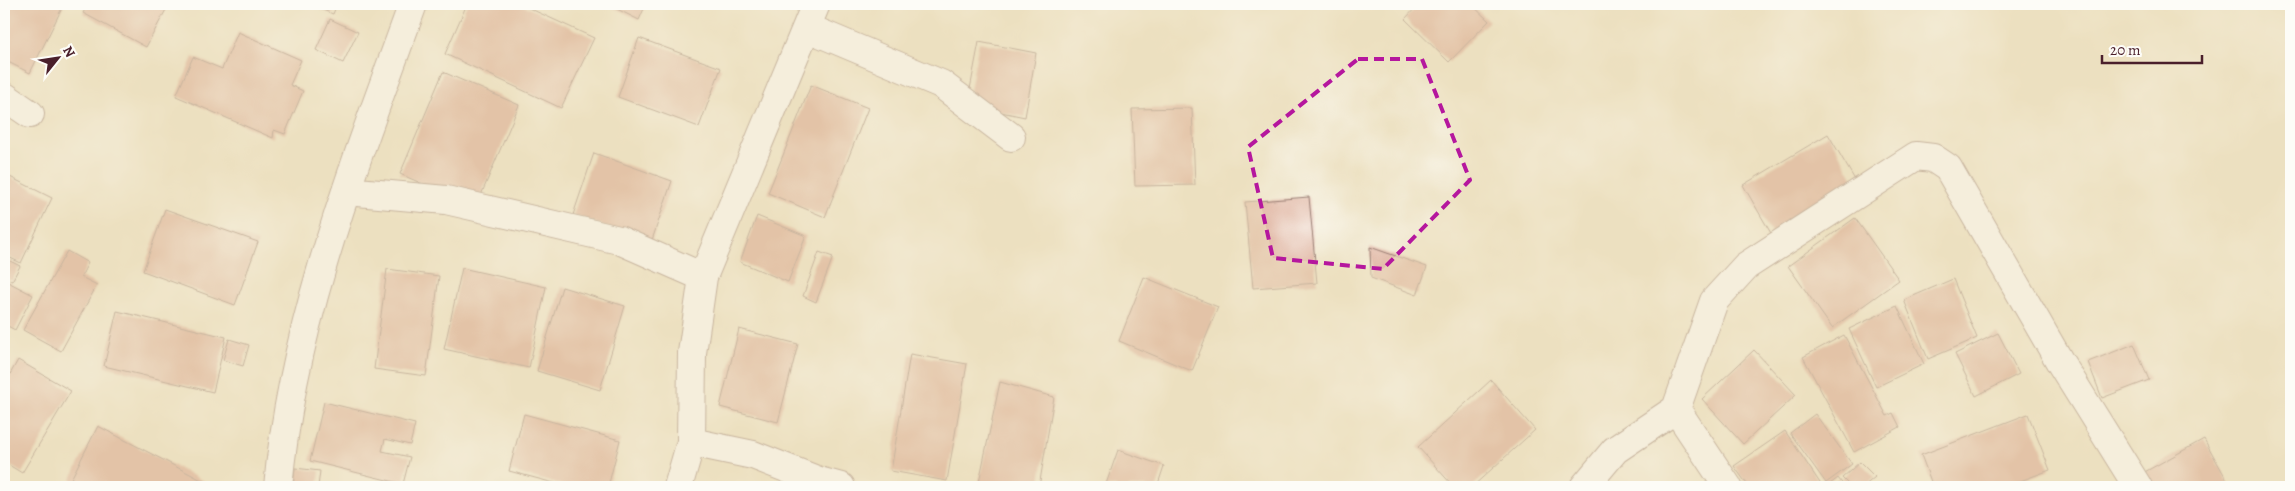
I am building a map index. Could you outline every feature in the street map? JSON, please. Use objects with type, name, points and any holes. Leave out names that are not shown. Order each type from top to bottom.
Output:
[{"type":"street","points":[[278,487],[297,358],[346,191],[413,4]]},
{"type":"street","points":[[678,487],[691,442],[692,353],[703,277],[812,16],[941,84],[1011,137]]},
{"type":"street","points":[[4,96],[30,114]]},
{"type":"street","points":[[1584,487],[1615,450],[1676,409],[1714,301],[1746,266],[1916,156],[1932,158],[1948,168],[2060,362],[2138,487]]},
{"type":"street","points":[[346,191],[446,200],[619,240],[703,277]]},
{"type":"street","points":[[1676,409],[1728,487]]},
{"type":"street","points":[[691,442],[753,455],[819,481],[841,487]]},
{"type":"highlighted area","points":[[1358,59],[1422,59],[1470,180],[1383,269],[1273,258],[1248,147]]},
{"type":"building","points":[[4,4],[64,4],[30,73],[4,60]]},
{"type":"building","points":[[88,4],[169,4],[146,47],[83,13]]},
{"type":"building","points":[[308,4],[337,4],[333,14]]},
{"type":"building","points":[[467,4],[520,4],[594,38],[561,108],[445,54]]},
{"type":"building","points":[[607,4],[646,4],[639,20]]},
{"type":"building","points":[[1419,4],[1471,4],[1489,21],[1449,62],[1405,19]]},
{"type":"building","points":[[330,19],[358,32],[343,63],[316,50]]},
{"type":"building","points":[[238,32],[301,60],[290,85],[303,91],[285,134],[274,130],[273,138],[176,96],[193,57],[222,69]]},
{"type":"building","points":[[639,38],[721,68],[699,127],[618,97]]},
{"type":"building","points":[[979,42],[1036,53],[1025,117],[967,105]]},
{"type":"building","points":[[443,72],[519,105],[476,207],[400,174]]},
{"type":"building","points":[[811,85],[868,108],[825,217],[768,193]]},
{"type":"building","points":[[1192,108],[1195,185],[1135,186],[1132,109]]},
{"type":"building","points":[[1828,134],[1858,185],[1772,235],[1743,185]]},
{"type":"building","points":[[594,153],[672,181],[651,243],[573,215]]},
{"type":"building","points":[[4,174],[52,198],[21,263],[4,255]]},
{"type":"building","points":[[1309,197],[1317,283],[1253,288],[1245,202]]},
{"type":"building","points":[[165,209],[258,242],[235,305],[143,271]]},
{"type":"building","points":[[757,216],[806,236],[788,282],[740,262]]},
{"type":"building","points":[[1855,218],[1899,280],[1832,328],[1788,266]]},
{"type":"building","points":[[1370,247],[1427,267],[1417,295],[1371,278]]},
{"type":"building","points":[[67,251],[88,263],[81,277],[97,285],[61,351],[23,330]]},
{"type":"building","points":[[819,252],[833,257],[816,302],[803,296]]},
{"type":"building","points":[[4,258],[20,266],[12,281],[4,277]]},
{"type":"building","points":[[462,268],[546,287],[529,368],[444,349]]},
{"type":"building","points":[[387,269],[439,276],[426,376],[374,369]]},
{"type":"building","points":[[1144,277],[1218,307],[1192,371],[1119,341]]},
{"type":"building","points":[[1953,279],[1977,338],[1928,359],[1904,300]]},
{"type":"building","points":[[8,282],[33,295],[15,330],[4,324],[4,291]]},
{"type":"building","points":[[562,287],[625,306],[600,390],[537,371]]},
{"type":"building","points":[[1897,306],[1924,364],[1876,387],[1849,329]]},
{"type":"building","points":[[117,311],[226,337],[213,392],[104,366]]},
{"type":"building","points":[[739,329],[798,344],[778,422],[720,407]]},
{"type":"building","points":[[1998,333],[2019,374],[1976,396],[1955,354]]},
{"type":"building","points":[[1844,335],[1887,416],[1893,413],[1900,427],[1854,452],[1803,357]]},
{"type":"building","points":[[229,339],[249,345],[243,366],[223,360]]},
{"type":"building","points":[[2134,344],[2149,380],[2102,398],[2088,362]]},
{"type":"building","points":[[1754,350],[1796,395],[1743,444],[1702,399]]},
{"type":"building","points":[[910,354],[967,364],[947,481],[891,471]]},
{"type":"building","points":[[18,360],[71,391],[22,473],[4,462],[4,385]]},
{"type":"building","points":[[1491,380],[1535,430],[1472,487],[1454,487],[1418,447]]},
{"type":"building","points":[[1000,382],[1054,397],[1039,487],[1003,487],[979,482]]},
{"type":"building","points":[[324,402],[415,424],[410,445],[385,439],[382,451],[410,457],[403,484],[310,461]]},
{"type":"building","points":[[524,414],[620,440],[608,487],[569,487],[509,471]]},
{"type":"building","points":[[1815,414],[1852,464],[1826,483],[1790,433]]},
{"type":"building","points":[[2028,414],[2050,470],[2004,487],[1933,487],[1921,455]]},
{"type":"building","points":[[98,426],[215,487],[86,487],[71,479]]},
{"type":"building","points":[[1785,431],[1822,486],[1749,487],[1734,466]]},
{"type":"building","points":[[2204,439],[2231,487],[2148,487],[2141,474]]},
{"type":"building","points":[[1118,450],[1164,466],[1157,487],[1105,487]]},
{"type":"building","points":[[1860,462],[1875,477],[1863,487],[1851,487],[1842,478]]},
{"type":"building","points":[[295,468],[320,471],[318,487],[293,487]]},
{"type":"building","points":[[1838,478],[1845,487],[1826,487]]}]
